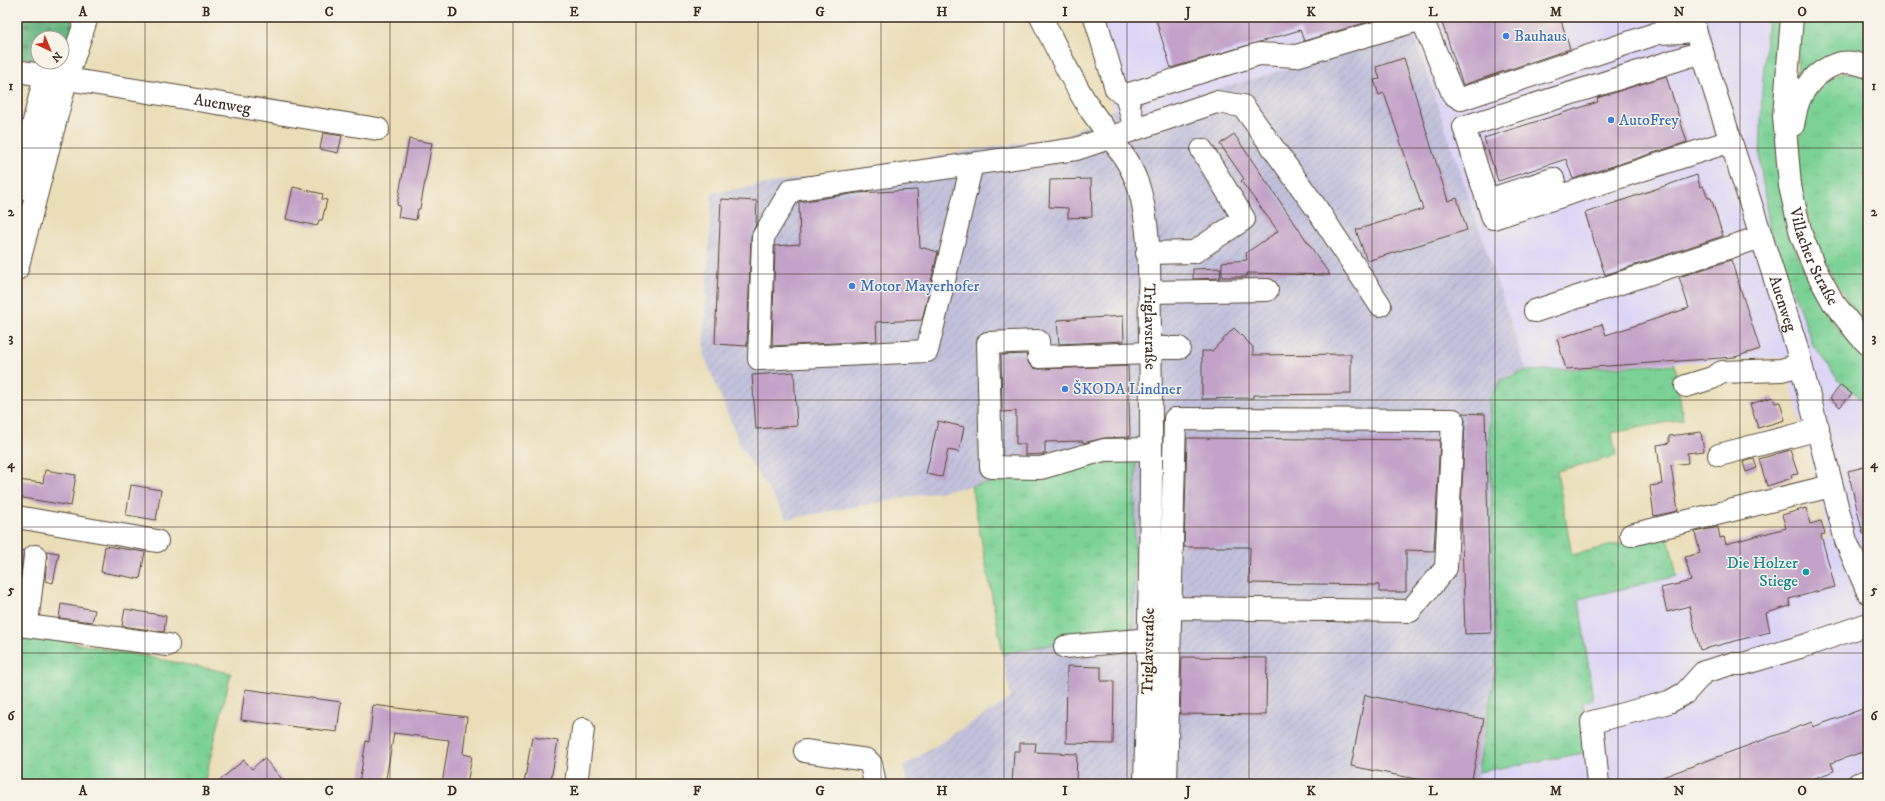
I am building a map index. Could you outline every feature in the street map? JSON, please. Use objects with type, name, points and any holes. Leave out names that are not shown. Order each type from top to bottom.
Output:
[{"type":"street","points":[[17,190],[24,130],[56,78],[87,17]]},
{"type":"street","name":"Triglavstraße","points":[[1041,17],[1064,65],[1092,112],[1130,166],[1137,182],[1145,216],[1150,353],[1151,449],[1159,608],[1149,639],[1145,784]]},
{"type":"street","points":[[1095,17],[1116,89],[1126,95],[1135,129]]},
{"type":"street","points":[[1788,156],[1784,116],[1792,17]]},
{"type":"street","points":[[1126,95],[1259,54],[1296,56],[1422,19],[1452,94],[1461,98],[1658,33],[1683,32],[1693,23]]},
{"type":"street","name":"Auenweg","points":[[1693,23],[1802,365],[1831,486],[1846,541],[1868,592]]},
{"type":"street","points":[[1702,52],[1464,127],[1493,218],[1730,141]]},
{"type":"street","points":[[1788,156],[1800,98],[1808,84],[1823,70],[1841,62],[1868,67]]},
{"type":"street","name":"Auenweg","points":[[17,71],[378,129]]},
{"type":"street","points":[[17,269],[56,78]]},
{"type":"street","points":[[972,164],[927,351],[759,359],[763,237],[791,190],[1076,149],[1216,102],[1243,106],[1317,209],[1380,305]]},
{"type":"street","points":[[1147,253],[1194,252],[1244,219],[1202,150]]},
{"type":"street","name":"Villacher Straße","points":[[1788,156],[1790,186],[1796,213],[1801,234],[1814,267],[1833,302],[1868,344]]},
{"type":"street","points":[[1535,311],[1761,237]]},
{"type":"street","points":[[1148,292],[1267,290]]},
{"type":"street","points":[[1151,449],[1104,450],[1041,468],[991,468],[988,343],[1038,342],[1039,357],[1150,353],[1160,348],[1180,348]]},
{"type":"street","points":[[1686,386],[1712,378],[1722,372],[1781,370],[1802,365]]},
{"type":"street","points":[[1159,608],[1410,611],[1446,568],[1453,420],[1175,419],[1159,608],[1166,784]]},
{"type":"street","points":[[1719,456],[1808,432],[1818,427]]},
{"type":"street","points":[[1631,535],[1831,486]]},
{"type":"street","points":[[17,517],[157,541]]},
{"type":"street","points":[[19,626],[28,615],[35,556]]},
{"type":"street","points":[[1598,784],[1592,722],[1669,702],[1685,693],[1704,672],[1731,664],[1743,664],[1807,645],[1868,624]]},
{"type":"street","points":[[19,626],[168,645]]},
{"type":"street","points":[[1065,647],[1149,639]]},
{"type":"street","points":[[576,784],[584,729]]},
{"type":"street","points":[[805,752],[866,760],[871,764],[875,784]]},
{"type":"street","points":[[1858,784],[1868,781]]},
{"type":"shaded area","points":[[1085,17],[1768,17],[1762,92],[1760,162],[1769,227],[1839,381],[1868,404],[1868,784],[1476,784],[1478,772],[1589,752],[1583,702],[1593,700],[1579,599],[1830,538],[1784,357],[1527,371],[1413,32],[1123,117],[1114,109]]},
{"type":"shaded area","points":[[1413,32],[1527,371],[1501,380],[1489,399],[1496,667],[1476,784],[907,784],[904,766],[1011,698],[971,486],[787,519],[741,447],[703,353],[712,193],[1068,135],[1114,109],[1123,117]]},
{"type":"green space","points":[[17,17],[95,17],[78,65],[70,64],[70,30],[30,30],[30,59],[17,57]]},
{"type":"green space","points":[[1768,17],[1784,17],[1781,190],[1792,237],[1800,260],[1822,304],[1835,324],[1868,360],[1868,404],[1839,381],[1813,345],[1769,227],[1760,162],[1762,92]]},
{"type":"green space","points":[[1799,17],[1868,17],[1868,59],[1797,85]]},
{"type":"green space","points":[[1846,72],[1868,77],[1868,327],[1842,292],[1822,255],[1809,221],[1804,202],[1799,164],[1801,127],[1810,97],[1822,84],[1831,78]]},
{"type":"green space","points":[[17,78],[24,79],[17,107]]},
{"type":"green space","points":[[1675,364],[1683,419],[1612,433],[1616,456],[1557,471],[1572,555],[1667,532],[1677,576],[1579,599],[1593,700],[1583,702],[1589,752],[1478,772],[1496,667],[1489,399],[1501,380],[1527,371]]},
{"type":"green space","points":[[1136,458],[1133,628],[1003,654],[971,486]]},
{"type":"green space","points":[[17,632],[231,673],[204,784],[17,784]]},
{"type":"building","points":[[1155,17],[1384,17],[1304,41],[1300,30],[1171,68]]},
{"type":"building","name":"Bauhaus","points":[[1440,17],[1560,17],[1570,49],[1463,85]]},
{"type":"building","points":[[1404,58],[1448,201],[1457,198],[1467,230],[1367,261],[1356,230],[1423,209],[1384,93],[1379,95],[1374,80],[1380,79],[1376,67]]},
{"type":"building","name":"AutoFrey","points":[[1666,76],[1687,142],[1573,179],[1566,159],[1498,181],[1484,138],[1598,102],[1597,98]]},
{"type":"building","points":[[323,133],[342,136],[338,153],[320,149]]},
{"type":"building","points":[[1234,134],[1330,275],[1247,273],[1247,277],[1222,277],[1222,262],[1247,260],[1246,253],[1278,231],[1241,181],[1244,179],[1220,144]]},
{"type":"building","points":[[409,139],[432,143],[420,209],[418,209],[416,220],[398,217],[400,206],[397,205]]},
{"type":"building","points":[[1697,175],[1700,187],[1703,186],[1708,198],[1711,198],[1723,236],[1605,275],[1585,213]]},
{"type":"building","points":[[1091,179],[1092,217],[1068,218],[1068,208],[1049,207],[1050,180]]},
{"type":"building","points":[[293,187],[323,194],[322,199],[327,200],[322,220],[319,220],[317,226],[286,219]]},
{"type":"building","name":"Motor Mayerhofer","points":[[917,190],[920,247],[938,252],[922,320],[876,322],[877,341],[772,346],[775,246],[800,244],[799,202],[857,193]]},
{"type":"building","points":[[721,199],[757,201],[756,224],[751,237],[747,346],[715,344]]},
{"type":"building","points":[[1731,260],[1760,349],[1735,357],[1566,369],[1557,339],[1602,324],[1606,335],[1689,308],[1679,277]]},
{"type":"building","points":[[1221,268],[1220,278],[1193,279],[1193,269]]},
{"type":"building","points":[[1123,316],[1124,341],[1059,344],[1057,320]]},
{"type":"building","points":[[1234,328],[1253,347],[1253,355],[1351,354],[1351,394],[1253,395],[1253,398],[1202,399],[1202,351],[1212,351]]},
{"type":"building","name":"ŠKODA Lindner","points":[[1026,354],[1029,364],[1034,368],[1039,369],[1128,366],[1130,437],[1104,438],[1083,443],[1083,441],[1045,442],[1045,454],[1025,455],[1025,444],[1016,444],[1016,411],[1002,412],[1001,355]]},
{"type":"building","points":[[794,372],[797,426],[756,429],[752,375]]},
{"type":"building","points":[[1841,385],[1852,394],[1840,407],[1830,398]]},
{"type":"building","points":[[1773,397],[1775,403],[1780,402],[1785,420],[1758,428],[1750,404]]},
{"type":"building","points":[[1463,413],[1485,414],[1491,633],[1465,634],[1461,509],[1465,421]]},
{"type":"building","points":[[938,421],[964,427],[959,452],[948,450],[942,477],[926,474]]},
{"type":"building","points":[[1701,432],[1704,451],[1687,453],[1688,463],[1671,465],[1678,511],[1654,516],[1650,486],[1662,484],[1657,445],[1669,443],[1669,436]]},
{"type":"building","points":[[1187,438],[1440,440],[1434,551],[1406,550],[1406,592],[1379,592],[1379,585],[1249,583],[1250,547],[1184,547]]},
{"type":"building","points":[[1790,450],[1798,474],[1791,475],[1792,478],[1767,486],[1759,459]]},
{"type":"building","points":[[1754,459],[1757,468],[1746,472],[1743,462]]},
{"type":"building","points":[[1868,466],[1868,533],[1863,534],[1848,471]]},
{"type":"building","points":[[45,470],[76,475],[71,506],[17,497],[17,480],[43,483]]},
{"type":"building","points":[[131,485],[161,490],[156,520],[126,515]]},
{"type":"building","points":[[1806,508],[1810,524],[1821,521],[1825,534],[1821,535],[1835,587],[1789,599],[1790,606],[1766,613],[1770,632],[1700,650],[1689,606],[1667,612],[1661,588],[1691,581],[1685,557],[1700,553],[1695,532],[1718,527],[1720,538],[1724,537],[1726,544],[1786,528],[1782,515]]},
{"type":"building","points":[[105,546],[145,552],[140,579],[101,572]]},
{"type":"building","points":[[17,549],[24,551],[20,576],[17,576]]},
{"type":"building","points":[[46,551],[59,553],[53,583],[45,581]]},
{"type":"building","points":[[61,604],[95,610],[92,622],[59,618]]},
{"type":"building","points":[[125,609],[166,616],[164,632],[122,626]]},
{"type":"building","points":[[1182,657],[1267,658],[1266,715],[1180,714]]},
{"type":"building","points":[[1067,666],[1101,667],[1101,681],[1114,681],[1113,744],[1066,743]]},
{"type":"building","points":[[245,689],[341,702],[337,732],[241,720]]},
{"type":"building","points":[[1365,695],[1484,719],[1471,784],[1441,784],[1351,766]]},
{"type":"building","points":[[373,705],[467,717],[463,754],[472,756],[467,784],[442,784],[449,740],[394,733],[385,784],[359,784],[366,741],[369,742]]},
{"type":"building","points":[[1868,707],[1868,750],[1831,763],[1834,771],[1799,784],[1649,784],[1649,782],[1812,722],[1813,727]]},
{"type":"building","points":[[532,737],[558,741],[550,784],[524,784]]},
{"type":"building","points":[[1020,743],[1036,743],[1035,752],[1077,754],[1076,782],[1058,781],[1058,784],[1012,784],[1014,751],[1020,751]]},
{"type":"building","points":[[264,758],[286,784],[215,784],[244,760],[252,769]]},
{"type":"place","name":"Bauhaus","points":[[1506,36]]},
{"type":"place","name":"AutoFrey","points":[[1611,120]]},
{"type":"place","name":"Motor Mayerhofer","points":[[852,286]]},
{"type":"place","name":"ŠKODA Lindner","points":[[1065,389]]},
{"type":"place","name":"Die Holzer Stiege","points":[[1806,572]]}]
